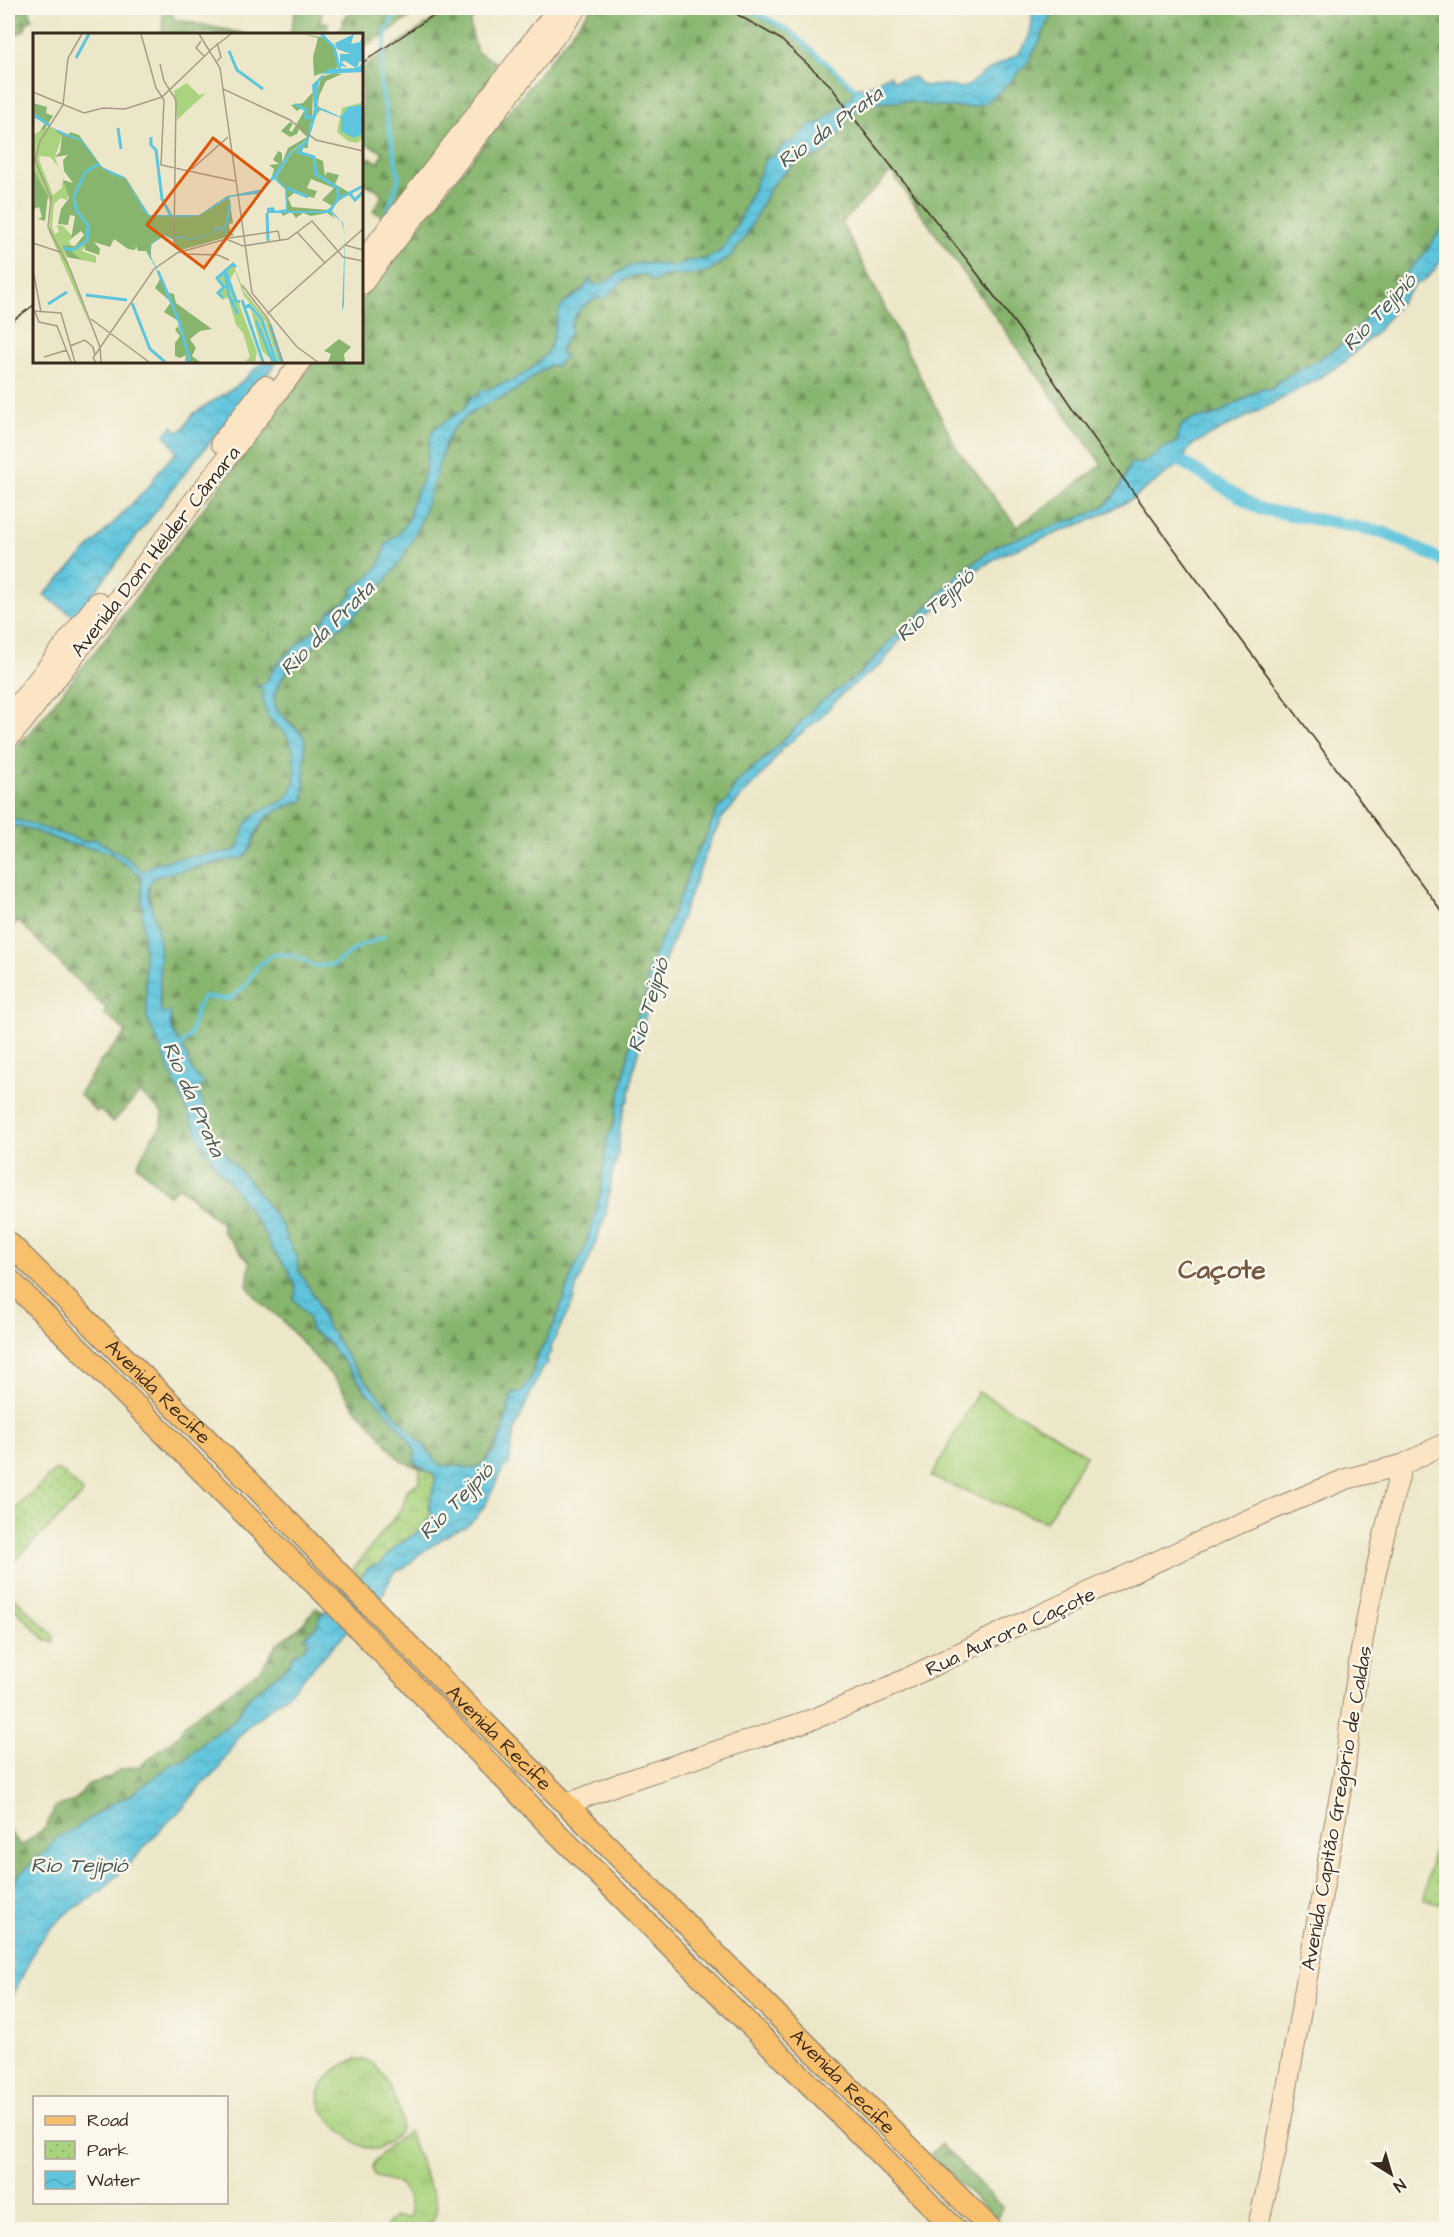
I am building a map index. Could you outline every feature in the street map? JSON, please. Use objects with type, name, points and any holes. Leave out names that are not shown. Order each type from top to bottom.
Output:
[{"type":"main road","points":[[363,261],[558,8]]},
{"type":"main road","points":[[363,283],[577,8]]},
{"type":"main road","name":"Avenida Dom Hélder Câmara","points":[[8,718],[283,363]]},
{"type":"main road","name":"Avenida Dom Hélder Câmara","points":[[8,739],[300,363]]},
{"type":"main road","name":"Avenida Recife","points":[[8,1242],[344,1577],[462,1700],[665,1904],[992,2229]]},
{"type":"main road","name":"Avenida Recife","points":[[8,1278],[325,1594],[551,1827],[956,2229]]},
{"type":"main road","name":"Rua Aurora Caçote","points":[[567,1804],[621,1783],[816,1719],[881,1691],[1009,1629],[1245,1521],[1346,1479],[1402,1465],[1446,1443]]},
{"type":"main road","name":"Avenida Capitão Gregório de Caldas","points":[[1257,2229],[1275,2154],[1343,1776],[1360,1660],[1384,1531],[1402,1465]]},
{"type":"main road","name":"Avenida Capitão Gregório de Caldas","points":[[1268,2229],[1276,2178],[1275,2154]]},
{"type":"green space","points":[[20,8],[20,11],[29,9],[32,19],[26,24],[25,30],[8,39],[8,12]]},
{"type":"green space","points":[[163,8],[170,8],[174,19],[241,33],[162,33]]},
{"type":"green space","points":[[296,8],[323,8],[320,21],[329,23],[326,33],[290,33]]},
{"type":"green space","points":[[355,8],[424,8],[365,47],[363,33],[338,33],[344,19],[347,20],[346,15]]},
{"type":"green space","points":[[464,8],[476,9],[470,25],[477,52],[495,62],[496,80],[387,218],[373,211],[382,196],[377,189],[363,183],[363,158],[371,158],[379,163],[383,152],[363,142],[363,67],[433,20]]},
{"type":"green space","points":[[591,8],[747,8],[790,31],[855,89],[851,97],[821,122],[808,127],[798,138],[785,144],[772,157],[753,188],[733,233],[721,251],[706,259],[687,261],[678,266],[637,263],[624,269],[605,283],[595,285],[591,283],[567,300],[561,308],[552,344],[542,359],[521,377],[508,384],[499,384],[491,390],[483,391],[479,396],[471,397],[464,409],[434,430],[425,474],[411,505],[410,517],[399,534],[386,544],[374,572],[351,590],[353,594],[345,602],[330,611],[324,621],[286,655],[262,688],[267,715],[285,733],[293,747],[294,785],[284,800],[251,819],[243,831],[239,847],[233,851],[143,873],[125,856],[95,839],[85,842],[8,819],[8,754],[31,732],[97,649],[313,363],[363,363],[363,298]]},
{"type":"green space","points":[[1053,8],[1446,8],[1446,222],[1426,252],[1347,341],[1280,380],[1276,387],[1267,390],[1264,387],[1212,417],[1196,418],[1183,424],[1177,442],[1142,464],[1129,465],[1116,493],[1100,509],[998,545],[970,565],[949,583],[910,625],[892,639],[862,672],[816,706],[767,757],[735,785],[727,801],[717,810],[693,860],[683,890],[648,970],[647,991],[632,1037],[614,1124],[607,1139],[601,1191],[593,1222],[555,1322],[538,1354],[534,1371],[522,1392],[512,1393],[501,1437],[482,1465],[469,1469],[459,1466],[444,1467],[437,1463],[424,1444],[354,1367],[324,1321],[321,1311],[298,1270],[297,1256],[286,1238],[283,1227],[211,1133],[201,1102],[199,1091],[201,1086],[186,1055],[175,1039],[170,1016],[161,1012],[158,939],[149,895],[149,883],[164,874],[216,864],[251,848],[260,827],[270,815],[304,800],[305,740],[302,733],[277,710],[274,700],[276,691],[284,676],[297,661],[351,619],[394,571],[453,428],[476,410],[509,393],[550,365],[556,366],[565,356],[561,354],[561,351],[571,322],[580,308],[587,302],[613,292],[622,280],[640,275],[670,276],[710,270],[730,257],[745,237],[771,186],[797,161],[827,151],[848,117],[863,104],[904,101],[947,107],[973,107],[987,102],[1040,41]],"holes":[[[891,172],[1102,465],[1017,527],[956,447],[842,223]]]},
{"type":"green space","points":[[8,826],[21,826],[67,843],[110,853],[141,876],[146,1000],[199,1138],[217,1168],[262,1229],[273,1251],[289,1271],[296,1289],[294,1299],[309,1318],[312,1332],[335,1350],[365,1391],[398,1424],[416,1453],[414,1461],[419,1468],[401,1461],[396,1456],[354,1407],[338,1383],[281,1319],[259,1301],[247,1286],[250,1263],[223,1232],[222,1224],[178,1186],[169,1196],[137,1165],[152,1137],[160,1128],[162,1113],[140,1093],[113,1122],[99,1109],[96,1112],[79,1094],[101,1061],[126,1033],[116,1022],[103,1014],[107,1010],[18,921],[8,931]]},
{"type":"green space","points":[[978,1392],[1046,1429],[1086,1455],[1046,1522],[931,1477]]},
{"type":"green space","points":[[419,1468],[432,1473],[436,1478],[429,1505],[432,1517],[417,1533],[396,1546],[379,1565],[371,1566],[360,1576],[353,1569],[403,1506],[408,1489],[419,1482]]},
{"type":"green space","points":[[60,1470],[83,1492],[81,1496],[8,1567],[8,1516],[54,1471]]},
{"type":"green space","points":[[8,1591],[54,1636],[54,1642],[47,1641],[8,1602]]},
{"type":"green space","points":[[317,1607],[324,1613],[316,1627],[304,1638],[309,1639],[305,1649],[293,1655],[290,1663],[283,1670],[248,1698],[232,1723],[208,1738],[184,1761],[174,1763],[131,1795],[57,1837],[8,1889],[8,1876],[11,1869],[8,1859],[8,1829],[21,1846],[46,1827],[55,1807],[74,1801],[89,1784],[109,1778],[119,1770],[140,1766],[179,1735],[184,1725],[261,1669],[277,1644],[299,1628]]},
{"type":"green space","points":[[1434,1843],[1446,1845],[1446,1904],[1424,1900]]},
{"type":"green space","points":[[355,2059],[369,2062],[380,2070],[394,2096],[402,2123],[399,2131],[389,2142],[376,2149],[364,2147],[352,2140],[327,2117],[320,2102],[322,2086],[327,2079],[340,2067]]},
{"type":"green space","points":[[408,2131],[437,2205],[436,2213],[423,2229],[383,2229],[395,2217],[409,2218],[411,2211],[401,2186],[376,2177],[373,2171],[374,2165],[383,2152]]},
{"type":"green space","points":[[941,2144],[1002,2207],[997,2219],[930,2155]]},
{"type":"water","points":[[1033,8],[1053,8],[1040,41],[1028,62],[1004,88],[987,102],[973,107],[947,107],[904,101],[862,104],[848,117],[827,151],[820,156],[797,161],[771,186],[745,237],[730,257],[699,274],[662,276],[657,281],[651,281],[646,275],[626,279],[603,300],[599,297],[576,314],[571,324],[572,333],[561,349],[561,354],[566,356],[556,366],[550,365],[514,391],[480,408],[461,421],[451,432],[445,444],[423,515],[400,562],[355,615],[296,661],[280,681],[275,693],[276,708],[305,740],[304,800],[277,811],[265,819],[244,857],[164,874],[153,879],[149,885],[149,899],[159,943],[161,1012],[171,1012],[172,1030],[193,1071],[205,1083],[199,1091],[211,1133],[283,1227],[286,1238],[297,1256],[298,1270],[316,1299],[324,1321],[354,1367],[436,1461],[444,1467],[447,1465],[473,1469],[490,1456],[501,1436],[512,1393],[522,1392],[534,1371],[534,1364],[555,1322],[593,1222],[601,1191],[607,1139],[614,1124],[632,1037],[647,991],[648,970],[683,890],[693,859],[706,837],[717,810],[727,801],[735,785],[767,757],[816,706],[862,672],[892,639],[910,625],[958,575],[998,545],[1086,515],[1102,507],[1116,493],[1129,465],[1142,464],[1177,442],[1183,424],[1196,418],[1212,417],[1264,387],[1267,390],[1272,389],[1280,380],[1347,341],[1426,252],[1446,222],[1447,243],[1442,258],[1425,280],[1414,285],[1376,333],[1344,362],[1274,403],[1195,443],[1178,465],[1132,499],[1098,517],[1001,555],[972,573],[915,629],[899,641],[881,665],[845,691],[819,719],[782,749],[768,768],[723,817],[711,840],[646,1011],[629,1100],[626,1103],[620,1128],[618,1156],[612,1175],[606,1214],[576,1288],[573,1302],[551,1346],[552,1352],[547,1357],[548,1363],[542,1368],[514,1431],[509,1464],[502,1470],[487,1502],[476,1518],[464,1528],[451,1533],[418,1555],[405,1568],[392,1575],[384,1592],[290,1692],[247,1727],[236,1740],[218,1770],[204,1782],[182,1809],[126,1867],[100,1892],[68,1912],[50,1929],[37,1945],[13,1996],[8,2013],[8,1889],[19,1875],[48,1849],[57,1837],[131,1795],[174,1763],[184,1761],[208,1738],[232,1723],[248,1698],[283,1670],[290,1663],[293,1655],[305,1648],[309,1639],[304,1638],[316,1627],[321,1615],[371,1566],[379,1565],[396,1546],[417,1533],[432,1517],[429,1505],[436,1478],[414,1461],[416,1453],[399,1426],[365,1390],[326,1340],[310,1330],[309,1318],[294,1299],[296,1289],[289,1271],[273,1251],[262,1229],[217,1168],[199,1138],[147,1017],[141,876],[110,853],[67,843],[21,826],[8,826],[8,819],[22,821],[85,842],[95,839],[125,856],[143,872],[172,859],[233,851],[239,847],[243,831],[251,819],[283,800],[290,794],[294,785],[295,771],[291,742],[267,715],[262,688],[257,687],[265,683],[286,655],[324,621],[330,611],[345,602],[353,594],[351,590],[370,576],[378,566],[386,544],[399,534],[410,517],[411,505],[425,474],[430,438],[434,429],[464,409],[471,397],[479,396],[479,390],[488,390],[508,382],[538,362],[552,341],[560,309],[567,301],[581,292],[592,277],[591,283],[595,285],[605,283],[624,269],[637,263],[678,266],[687,261],[706,259],[721,251],[738,224],[767,157],[772,157],[785,144],[798,138],[808,127],[821,122],[851,97],[856,87],[870,85],[890,75],[895,81],[914,77],[927,86],[944,85],[960,88],[968,86],[983,73],[1018,54],[1029,35]]},
{"type":"water","points":[[262,363],[276,363],[191,465],[75,617],[44,595],[151,484],[157,473],[177,452],[165,434],[173,426],[178,432],[184,428],[193,414],[237,386]]},
{"type":"waterway","points":[[387,213],[399,178],[380,83],[386,32],[394,16],[411,8]]},
{"type":"waterway","name":"Rio da Prata","points":[[747,8],[790,31],[858,91]]},
{"type":"waterway","points":[[1172,456],[1260,509],[1383,532],[1446,562]]},
{"type":"waterway","name":"Rio da Prata","points":[[178,1049],[190,1036],[197,1008],[203,997],[230,999],[246,985],[258,966],[274,954],[292,955],[315,966],[333,965],[360,946],[384,937]]},
{"type":"tram line","points":[[363,62],[429,18],[450,8]]},
{"type":"tram line","points":[[726,8],[780,39],[830,85],[868,137],[1019,329],[1075,412],[1189,569],[1446,917]]},
{"type":"tram line","points":[[8,324],[33,306]]},
{"type":"district","name":"Caçote","points":[[1222,1269]]},
{"type":"water label","name":"Rio Tejipió","points":[[1379,312]]},
{"type":"water label","name":"Rio Tejipió","points":[[935,605]]},
{"type":"water label","name":"Rio Tejipió","points":[[648,1005]]},
{"type":"water label","name":"Rio Tejipió","points":[[456,1501]]},
{"type":"water label","name":"Rio Tejipió","points":[[79,1865]]}]
